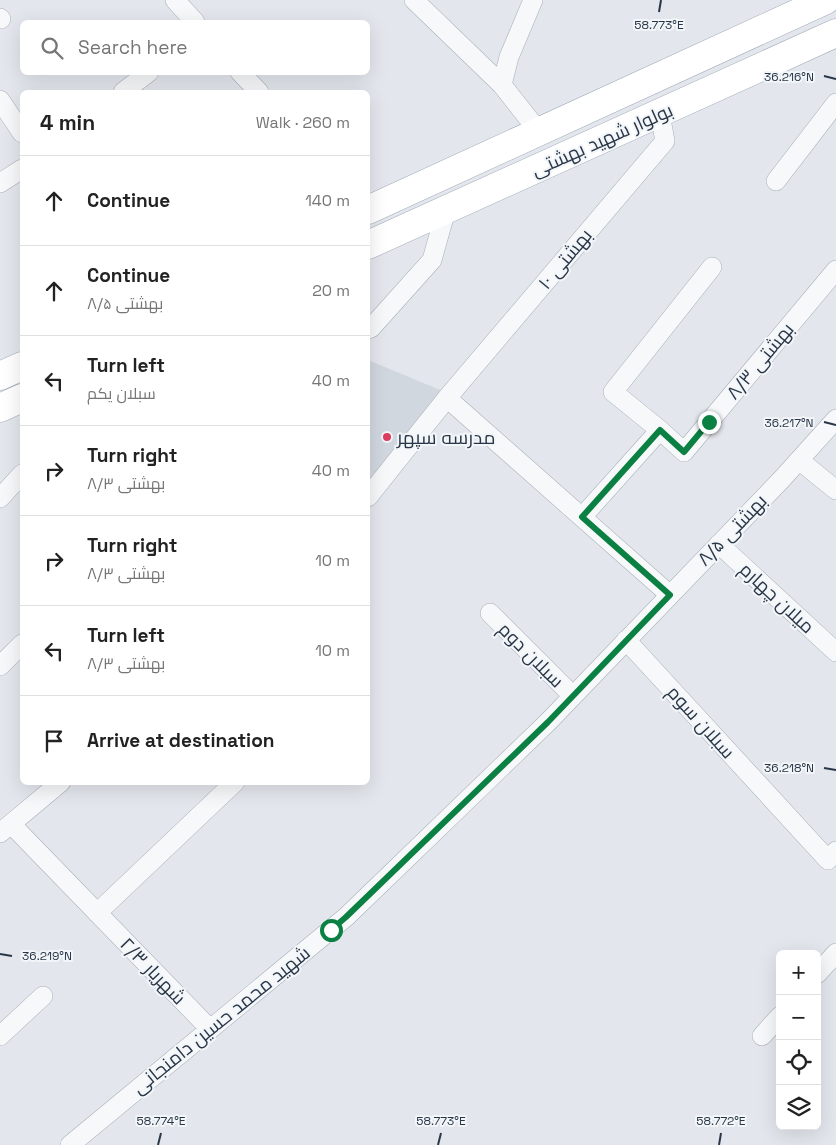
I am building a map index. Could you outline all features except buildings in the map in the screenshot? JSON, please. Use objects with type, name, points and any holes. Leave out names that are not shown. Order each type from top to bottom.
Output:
[{"type":"main road","name":"بولوار شهید بهشتی","points":[[370,209],[826,0]]},
{"type":"main road","name":"بولوار شهید بهشتی","points":[[370,244],[836,33]]},
{"type":"main road","points":[[0,376],[20,367]]},
{"type":"main road","points":[[0,408],[20,399]]},
{"type":"street","points":[[175,0],[193,20]]},
{"type":"street","points":[[414,0],[502,85],[540,132]]},
{"type":"street","points":[[502,85],[508,57],[533,0]]},
{"type":"street","points":[[126,90],[145,75]]},
{"type":"street","points":[[243,75],[256,90]]},
{"type":"street","points":[[0,100],[20,130]]},
{"type":"street","points":[[776,181],[836,103]]},
{"type":"street","name":"بهشتی ۱۰","points":[[447,398],[665,141],[660,114]]},
{"type":"street","points":[[0,183],[20,170]]},
{"type":"street","points":[[370,328],[432,260],[446,210]]},
{"type":"street","points":[[582,517],[660,430],[613,392],[712,267]]},
{"type":"street","name":"بهشتی ۸/۳","points":[[660,430],[684,452],[836,270]]},
{"type":"street","points":[[370,494],[447,398],[670,595]]},
{"type":"street","name":"بهشتی ۸/۵","points":[[626,640],[836,419]]},
{"type":"street","points":[[799,460],[836,490]]},
{"type":"street","points":[[0,498],[20,476]]},
{"type":"street","name":"میلان چهارم","points":[[719,544],[836,652]]},
{"type":"street","name":"سبلان دوم","points":[[490,613],[573,696]]},
{"type":"street","name":"شهید محمد حسین دامنجانی","points":[[70,1145],[346,917],[573,696],[626,640]]},
{"type":"street","name":"سبلان سوم","points":[[626,640],[828,860],[836,850]]},
{"type":"street","points":[[0,666],[20,646]]},
{"type":"street","points":[[5,829],[57,785]]},
{"type":"street","points":[[97,913],[232,785]]},
{"type":"street","name":"شهریار ۲/۳","points":[[5,829],[97,913],[210,1029]]},
{"type":"street","points":[[821,970],[836,953]]},
{"type":"street","points":[[0,1036],[43,996]]},
{"type":"street","points":[[762,1036],[776,1020]]},
{"type":"shaded area","name":"مدرسه سپهر","points":[[370,361],[445,392],[370,481]]},
{"type":"place","name":"مدرسه سپهر","points":[[387,437]]},
{"type":"route","points":[[331,930],[548,722],[670,595],[582,517],[660,430],[684,452],[709,422]]}]
